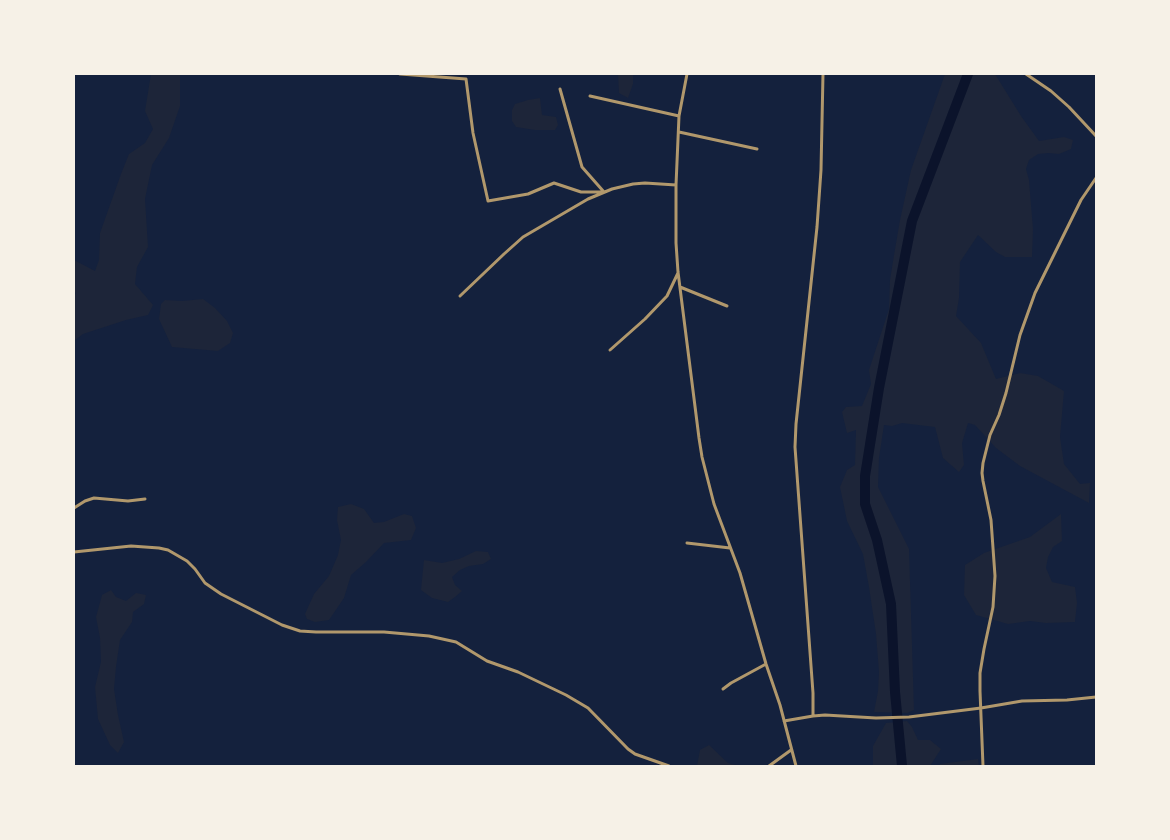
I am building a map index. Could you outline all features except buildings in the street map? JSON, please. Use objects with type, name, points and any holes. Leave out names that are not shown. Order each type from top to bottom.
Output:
[{"type":"street","points":[[400,74],[466,79],[473,133],[488,201],[528,194],[554,183],[582,192],[604,192]]},
{"type":"street","points":[[687,74],[679,116],[676,243],[678,272],[702,457],[714,504],[740,573],[766,664],[780,705],[796,766]]},
{"type":"street","points":[[812,716],[813,693],[795,447],[817,227],[821,170],[822,74]]},
{"type":"street","points":[[1026,74],[1051,91],[1096,136]]},
{"type":"street","points":[[560,88],[582,167],[604,192]]},
{"type":"street","points":[[590,96],[679,116]]},
{"type":"street","points":[[678,132],[757,150]]},
{"type":"street","points":[[983,766],[980,673],[993,606],[994,576],[991,520],[982,473],[984,453],[1006,394],[1028,310],[1081,200],[1096,178]]},
{"type":"street","points":[[460,296],[524,237],[588,199],[627,185],[645,182],[676,184]]},
{"type":"street","points":[[610,350],[645,319],[667,296],[678,272]]},
{"type":"street","points":[[680,287],[727,306]]},
{"type":"street","points":[[74,508],[94,498],[145,499]]},
{"type":"street","points":[[687,543],[731,548]]},
{"type":"street","points":[[74,552],[131,546],[168,550],[191,564],[203,581],[221,594],[282,625],[300,631],[384,632],[429,636],[456,642],[487,661],[513,669],[566,695],[588,708],[635,754],[669,766]]},
{"type":"street","points":[[723,688],[766,664]]},
{"type":"street","points":[[784,721],[825,715],[876,718],[909,717],[1022,701],[1096,697]]},
{"type":"street","points":[[769,766],[791,750]]},
{"type":"shaded area","points":[[151,74],[180,74],[180,106],[169,138],[152,165],[145,199],[148,247],[137,267],[135,284],[153,305],[148,315],[83,334],[74,341],[74,296],[76,293],[74,292],[74,260],[95,271],[99,260],[100,233],[129,154],[145,143],[153,129],[145,111]]},
{"type":"shaded area","points":[[618,74],[633,74],[633,84],[628,98],[619,93]]},
{"type":"shaded area","points":[[945,74],[995,74],[1039,141],[1064,137],[1073,140],[1071,149],[1059,154],[1038,154],[1029,160],[1026,169],[1029,180],[1033,229],[1032,257],[1005,257],[996,252],[978,235],[960,262],[959,298],[956,316],[981,343],[996,379],[1020,373],[1038,376],[1064,391],[1060,437],[1064,464],[1080,484],[1090,483],[1089,503],[1020,466],[996,448],[975,425],[968,423],[962,443],[964,465],[959,472],[943,458],[935,427],[902,423],[892,426],[884,425],[879,458],[878,487],[909,549],[914,710],[907,713],[874,712],[879,672],[869,587],[863,554],[847,521],[840,487],[847,470],[855,465],[856,430],[847,433],[842,412],[846,407],[862,406],[871,384],[869,370],[889,309],[890,280],[911,170]]},
{"type":"shaded area","points":[[540,98],[542,115],[556,117],[558,125],[555,130],[535,130],[516,127],[512,121],[512,110],[515,104]]},
{"type":"shaded area","points":[[203,299],[227,321],[233,333],[230,343],[218,351],[172,347],[159,319],[161,304],[165,300]]},
{"type":"shaded area","points":[[351,504],[364,509],[374,523],[384,522],[404,514],[412,516],[416,528],[411,540],[384,543],[351,575],[344,598],[329,620],[315,622],[307,619],[305,614],[314,594],[329,576],[338,555],[341,540],[337,520],[338,507]]},
{"type":"shaded area","points":[[1061,514],[1062,541],[1053,547],[1048,557],[1046,568],[1052,582],[1075,587],[1077,603],[1075,622],[1046,623],[1030,621],[1008,624],[976,615],[964,595],[965,565],[984,553],[1030,537]]},
{"type":"shaded area","points":[[476,551],[488,552],[491,559],[483,564],[469,566],[460,570],[452,577],[455,585],[462,591],[448,602],[432,598],[421,590],[424,560],[442,563],[459,559]]},
{"type":"shaded area","points":[[111,590],[116,597],[126,601],[136,593],[146,595],[144,604],[133,612],[132,622],[120,640],[114,689],[124,742],[118,753],[110,745],[98,719],[95,687],[101,662],[100,638],[96,617],[102,595]]},
{"type":"shaded area","points":[[907,721],[918,740],[930,740],[941,749],[930,766],[873,766],[873,746],[886,723]]},
{"type":"shaded area","points":[[709,745],[728,763],[739,766],[697,766],[700,750]]},
{"type":"shaded area","points":[[978,759],[979,766],[940,766],[940,764]]},
{"type":"waterway","points":[[902,766],[895,692],[891,604],[877,540],[865,504],[865,476],[879,388],[912,221],[968,74]]}]
